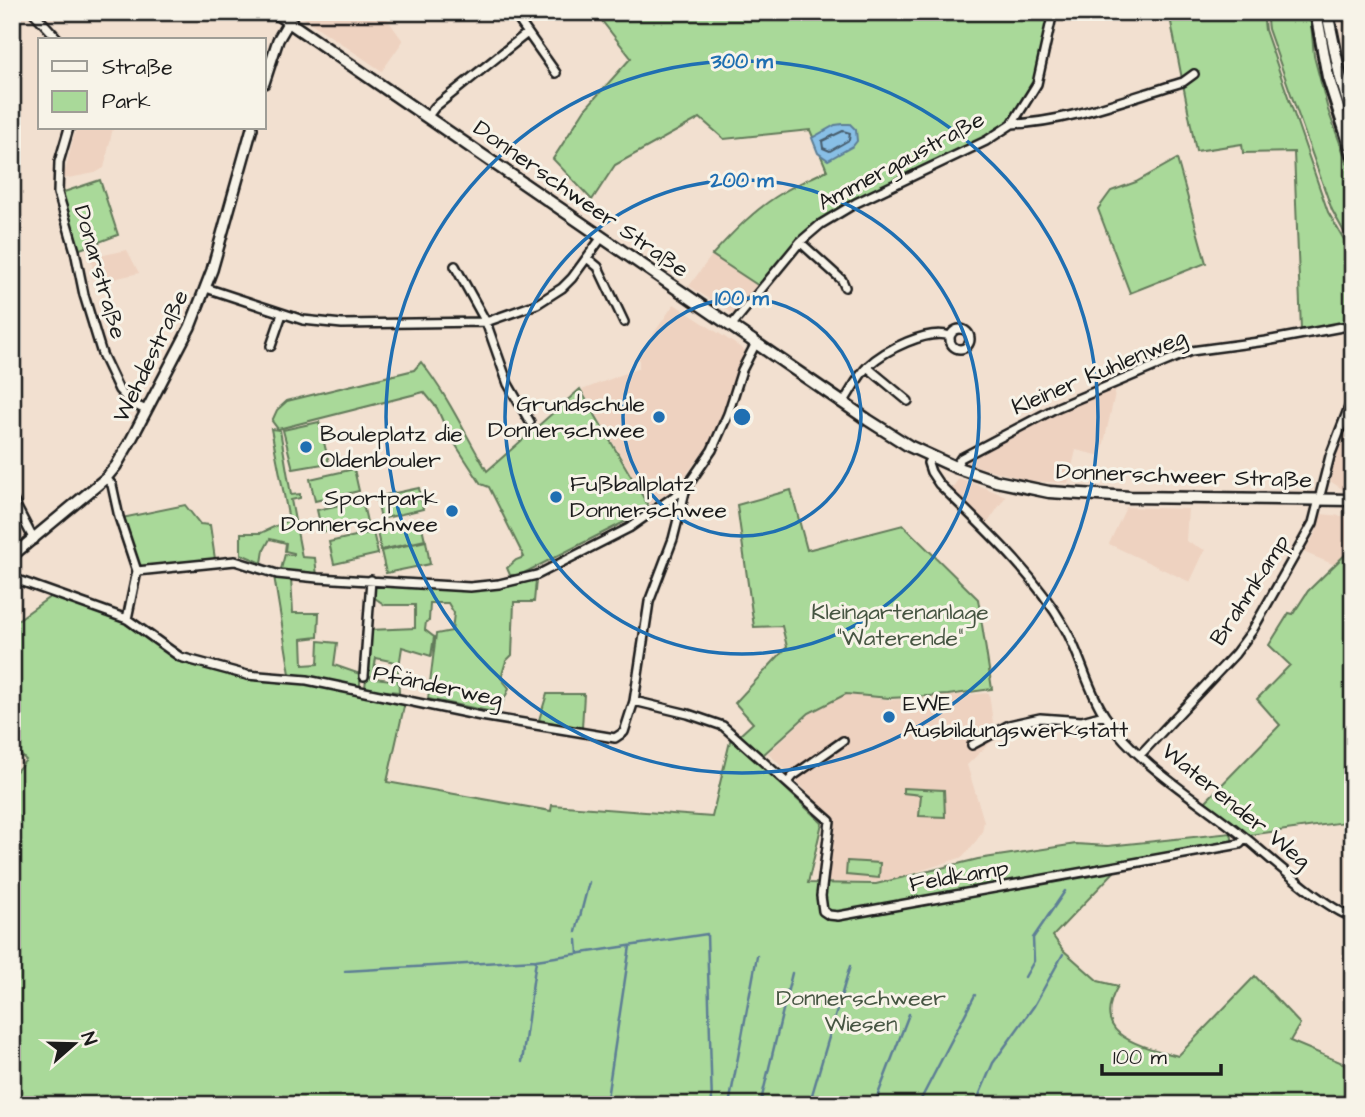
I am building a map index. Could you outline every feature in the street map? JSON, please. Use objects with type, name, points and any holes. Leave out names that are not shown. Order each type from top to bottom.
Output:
[{"type":"highway","points":[[1316,12],[1328,78],[1353,155]]},
{"type":"highway","points":[[1327,12],[1340,75],[1353,119]]},
{"type":"main road","name":"Donnerschweer Straße","points":[[274,12],[886,433],[931,457],[1014,486],[1057,493],[1129,497],[1353,500]]},
{"type":"street","points":[[33,12],[57,38]]},
{"type":"street","points":[[266,77],[278,40],[295,12]]},
{"type":"street","points":[[513,12],[556,73]]},
{"type":"street","name":"Ammergaustraße","points":[[731,326],[800,242],[821,224],[856,202],[986,141],[1012,124],[1037,84],[1053,12]]},
{"type":"street","points":[[428,116],[435,107],[526,34]]},
{"type":"street","points":[[1012,124],[1033,124],[1105,105],[1183,82],[1194,74]]},
{"type":"street","name":"Donarstraße","points":[[68,130],[59,162],[58,194],[75,251],[84,295],[102,354],[119,390],[145,411]]},
{"type":"street","name":"Wehdestraße","points":[[12,556],[106,478],[131,440],[190,327],[206,288],[251,130]]},
{"type":"street","points":[[206,288],[303,320],[342,324],[486,322],[537,304],[567,283],[602,237]]},
{"type":"street","points":[[800,242],[842,280],[845,287]]},
{"type":"street","points":[[587,258],[598,267],[624,322]]},
{"type":"street","points":[[454,266],[486,322],[508,384],[530,422]]},
{"type":"street","points":[[271,346],[282,314]]},
{"type":"street","name":"Kleiner Kuhlenweg","points":[[955,467],[961,458],[1048,412],[1191,351],[1353,325]]},
{"type":"street","points":[[843,403],[867,367],[889,349],[942,333],[950,336]]},
{"type":"street","points":[[137,571],[235,561],[278,574],[470,587],[499,584],[537,575],[629,528],[686,488],[712,450],[728,414],[742,370],[756,343]]},
{"type":"street","points":[[867,367],[908,401]]},
{"type":"street","name":"Brahmkamp","points":[[1140,755],[1235,653],[1252,631],[1308,536],[1316,515],[1330,456],[1353,397]]},
{"type":"street","name":"Waterender Weg","points":[[931,457],[928,463],[939,484],[1018,562],[1041,589],[1067,631],[1104,715],[1140,755],[1336,908],[1353,916]]},
{"type":"street","points":[[106,478],[112,485],[119,517],[137,571],[128,619]]},
{"type":"street","name":"Pfänderweg","points":[[12,578],[128,619],[180,657],[247,675],[307,680],[481,716],[615,738],[624,732],[634,701],[649,602],[673,539],[686,488]]},
{"type":"street","points":[[12,498],[34,540]]},
{"type":"street","points":[[365,676],[370,580]]},
{"type":"street","name":"Feldkamp","points":[[634,701],[723,726],[831,821],[821,897],[823,911],[829,915],[838,916],[1214,849],[1240,844],[1245,838]]},
{"type":"street","points":[[972,744],[1009,725],[1040,718],[1082,721],[1104,715]]},
{"type":"street","points":[[788,782],[842,741]]},
{"type":"shaded area","points":[[305,12],[382,12],[403,41],[382,71],[302,17]]},
{"type":"shaded area","points":[[75,130],[113,130],[104,168],[95,173],[63,179]]},
{"type":"shaded area","points":[[127,250],[139,273],[97,283],[90,258]]},
{"type":"shaded area","points":[[712,255],[759,286],[736,316],[689,286]]},
{"type":"shaded area","name":"Grundschule Donnerschwee","points":[[674,304],[749,353],[709,444],[680,483],[650,505],[582,390],[639,368],[639,355]]},
{"type":"shaded area","points":[[1116,389],[1101,456],[1076,450],[1068,483],[1030,481],[965,463],[1002,441],[1093,396]]},
{"type":"shaded area","points":[[1353,416],[1353,490],[1342,489],[1330,481],[1334,462]]},
{"type":"shaded area","points":[[959,478],[1006,496],[985,527],[951,490]]},
{"type":"shaded area","points":[[1126,507],[1188,509],[1186,541],[1205,550],[1190,582],[1109,544]]},
{"type":"shaded area","points":[[1321,514],[1353,517],[1353,547],[1335,565],[1303,552],[1316,533]]},
{"type":"shaded area","points":[[989,693],[995,738],[967,765],[984,821],[982,833],[963,857],[895,879],[875,882],[826,882],[834,823],[768,753],[810,714],[846,694],[890,700]]},
{"type":"green space","points":[[595,12],[1050,12],[1035,83],[1010,122],[985,140],[843,206],[795,242],[759,286],[712,255],[736,229],[763,206],[787,190],[827,170],[810,130],[724,139],[700,118],[615,165],[592,200],[553,159],[585,109],[631,58]]},
{"type":"green space","points":[[1169,12],[1263,12],[1265,30],[1328,212],[1353,255],[1353,322],[1301,330],[1294,152],[1243,153],[1242,144],[1196,151]]},
{"type":"green space","points":[[1266,12],[1310,12],[1314,56],[1328,110],[1353,179],[1353,248],[1332,210],[1268,29]]},
{"type":"green space","points":[[1177,159],[1206,263],[1130,293],[1098,209],[1111,191],[1136,182]]},
{"type":"green space","points":[[100,180],[118,235],[75,251],[58,194]]},
{"type":"green space","points":[[421,362],[448,402],[487,471],[580,389],[649,507],[648,510],[520,575],[510,575],[507,568],[524,557],[489,487],[481,484],[448,433],[437,408],[424,392],[278,429],[272,421],[277,410],[287,401],[414,370]]},
{"type":"green space","name":"Bouleplatz die Oldenbouler","points":[[319,422],[329,463],[293,469],[283,430]]},
{"type":"green space","points":[[271,429],[280,430],[291,495],[300,494],[300,498],[291,500],[302,557],[315,558],[317,576],[280,573],[285,554],[294,555],[285,551],[286,543],[270,539],[264,550],[262,563],[241,554],[241,533],[261,533],[289,520]]},
{"type":"green space","points":[[354,469],[359,491],[315,501],[310,479]]},
{"type":"green space","points":[[419,488],[423,509],[381,519],[376,497]]},
{"type":"green space","name":"Kleingartenanlage \"Waterende\"","points":[[791,490],[807,550],[903,525],[978,599],[992,689],[948,695],[889,698],[846,694],[809,713],[763,755],[740,735],[753,723],[735,703],[787,647],[782,626],[754,627],[737,505]]},
{"type":"green space","points":[[362,500],[367,522],[322,532],[317,510]]},
{"type":"green space","points":[[185,505],[200,524],[210,525],[215,559],[138,568],[122,518]]},
{"type":"green space","points":[[420,518],[425,540],[381,550],[376,528]]},
{"type":"green space","points":[[373,532],[378,554],[334,564],[329,542]]},
{"type":"green space","points":[[426,541],[430,564],[386,573],[381,551]]},
{"type":"green space","points":[[1353,547],[1353,821],[1249,835],[1205,802],[1280,725],[1257,699],[1290,665],[1269,645],[1289,613],[1293,614],[1308,591]]},
{"type":"green space","points":[[274,576],[291,578],[293,613],[319,613],[318,637],[302,639],[303,665],[318,664],[319,641],[337,643],[334,665],[360,674],[360,687],[290,674]]},
{"type":"green space","points":[[536,580],[534,602],[514,602],[512,655],[506,661],[501,678],[509,688],[499,713],[428,699],[436,634],[452,631],[454,613],[448,603],[430,603],[429,621],[426,622],[425,630],[434,637],[431,656],[402,647],[398,673],[399,692],[365,689],[366,677],[391,680],[395,662],[376,658],[373,676],[367,676],[370,630],[415,628],[415,605],[385,605],[372,596],[373,583],[481,589]]},
{"type":"green space","name":"Donnerschweer Wiesen","points":[[54,594],[130,625],[180,661],[250,679],[308,682],[405,702],[387,782],[551,811],[552,805],[712,817],[731,737],[822,823],[808,883],[876,884],[978,859],[1076,844],[1108,846],[1231,833],[1233,843],[1113,865],[1114,872],[1053,936],[1063,950],[1098,981],[1118,986],[1110,1003],[1110,1017],[1114,1028],[1135,1043],[1178,1056],[1255,976],[1300,1024],[1290,1041],[1345,1064],[1353,1070],[1353,1105],[12,1105],[12,865],[17,858],[19,846],[12,838],[12,776],[26,760],[12,746],[12,624]]},
{"type":"green space","points":[[547,694],[584,694],[582,728],[539,720]]},
{"type":"green space","points":[[903,788],[944,790],[945,817],[919,816],[921,795],[903,793]]},
{"type":"green space","points":[[847,861],[880,863],[879,878],[846,875]]},
{"type":"water","points":[[850,124],[856,130],[857,141],[853,146],[828,160],[818,153],[812,138],[835,125]]},
{"type":"waterway","points":[[576,932],[589,882]]},
{"type":"waterway","points":[[1025,977],[1034,961],[1033,938],[1065,891]]},
{"type":"waterway","points":[[345,971],[536,960],[707,934],[712,1105]]},
{"type":"waterway","points":[[577,940],[578,954]]},
{"type":"waterway","points":[[606,1105],[630,946]]},
{"type":"waterway","points":[[975,1105],[993,1063],[1034,1006],[1063,954]]},
{"type":"waterway","points":[[729,1105],[757,956]]},
{"type":"waterway","points":[[522,1062],[536,960]]},
{"type":"waterway","points":[[809,1105],[850,966]]},
{"type":"waterway","points":[[760,1105],[792,973]]},
{"type":"waterway","points":[[918,1105],[975,995]]},
{"type":"waterway","points":[[874,1105],[909,1014]]},
{"type":"place","name":"Grundschule Donnerschwee","points":[[659,417]]},
{"type":"place","name":"Bouleplatz die Oldenbouler","points":[[306,447]]},
{"type":"place","name":"Fußballplatz Donnerschwee","points":[[556,497]]},
{"type":"place","name":"Sportpark Donnerschwee","points":[[452,511]]},
{"type":"place","name":"EWE Ausbildungswerkstatt","points":[[889,717]]}]
